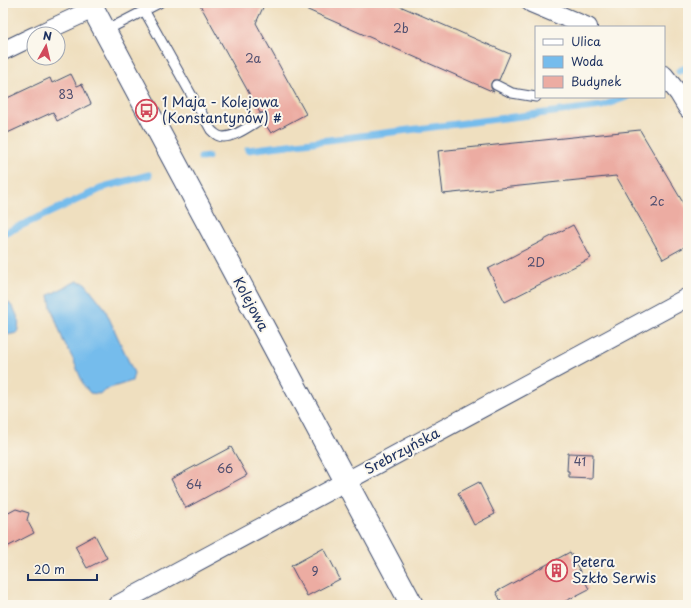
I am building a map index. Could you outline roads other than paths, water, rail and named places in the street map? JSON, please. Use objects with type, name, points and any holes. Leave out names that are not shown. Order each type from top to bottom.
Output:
[{"type":"street","points":[[531,3],[586,26]]},
{"type":"street","points":[[54,26],[91,6]]},
{"type":"street","name":"Kolejowa","points":[[91,6],[412,605]]},
{"type":"street","points":[[3,51],[26,40]]},
{"type":"street","points":[[665,76],[679,94],[688,109]]},
{"type":"street","name":"Srebrzyńska","points":[[116,605],[688,297]]},
{"type":"lane","points":[[105,31],[159,3]]},
{"type":"lane","points":[[144,10],[211,130],[219,136],[225,137],[235,135],[263,118]]},
{"type":"lane","points":[[496,85],[512,93],[535,97]]},
{"type":"water","points":[[77,281],[85,283],[104,307],[134,373],[132,381],[110,388],[99,394],[90,393],[84,386],[73,359],[63,340],[51,307],[49,295]]},
{"type":"water","points":[[3,297],[16,313],[18,318],[18,328],[17,333],[7,335],[3,346]]},
{"type":"waterway","points":[[679,71],[688,67]]},
{"type":"waterway","points":[[248,150],[602,106],[623,98]]},
{"type":"waterway","points":[[201,158],[208,157]]},
{"type":"waterway","points":[[3,234],[107,186],[149,175]]},
{"type":"place","name":"1 Maja - Kolejowa (Konstantynów) #","points":[[147,110]]},
{"type":"place","name":"Petera Szkło Serwis","points":[[557,570]]}]
